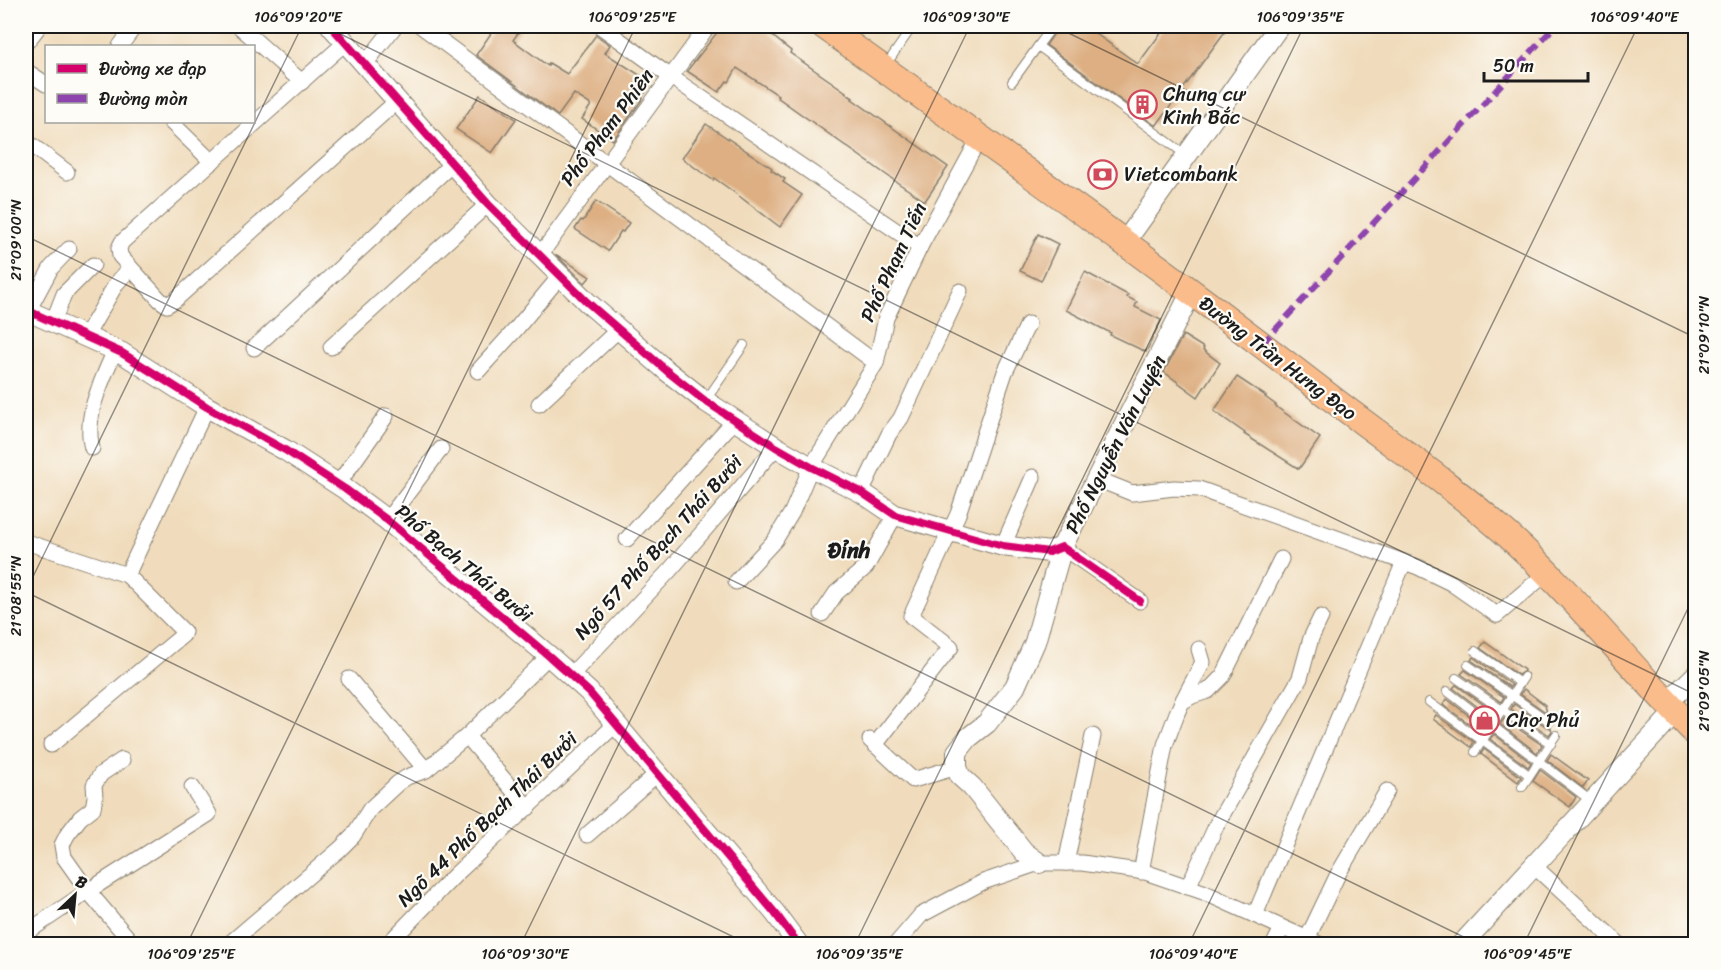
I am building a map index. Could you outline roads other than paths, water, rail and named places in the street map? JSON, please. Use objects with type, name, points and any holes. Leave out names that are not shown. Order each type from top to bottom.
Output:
[{"type":"highway","name":"Đường Trần Hưng Đạo","points":[[824,26],[1125,242],[1262,344],[1506,534],[1548,572],[1695,733]]},
{"type":"street","points":[[26,39],[36,26]]},
{"type":"street","points":[[121,45],[135,26]]},
{"type":"street","points":[[239,26],[254,45]]},
{"type":"street","points":[[331,26],[488,204],[587,302],[705,401],[776,447],[861,492],[895,515],[1003,546],[1049,552],[1062,548],[1140,601]]},
{"type":"street","points":[[365,64],[395,26]]},
{"type":"street","points":[[421,26],[876,363]]},
{"type":"street","points":[[600,26],[920,247]]},
{"type":"street","name":"Phố Phạm Phiên","points":[[540,255],[708,26]]},
{"type":"street","points":[[1125,242],[1279,26]]},
{"type":"street","points":[[346,42],[122,242],[119,248],[120,256],[130,268],[167,305],[175,300],[397,101]]},
{"type":"street","points":[[256,47],[302,82]]},
{"type":"street","points":[[26,71],[45,83]]},
{"type":"street","points":[[172,123],[212,162]]},
{"type":"street","name":"Phố Phạm Tiến","points":[[736,582],[775,540],[792,512],[811,467],[876,363],[886,318],[920,247],[980,137]]},
{"type":"street","points":[[26,141],[67,172]]},
{"type":"street","points":[[254,348],[453,163]]},
{"type":"street","points":[[331,347],[488,204]]},
{"type":"street","points":[[27,311],[51,268],[69,249]]},
{"type":"street","points":[[53,322],[64,294],[93,265]]},
{"type":"street","points":[[86,336],[116,284],[130,268]]},
{"type":"street","points":[[478,371],[561,275]]},
{"type":"street","points":[[861,492],[889,434],[901,418],[960,291]]},
{"type":"street","name":"Phố Nguyễn Văn Luyện","points":[[957,766],[957,752],[968,738],[987,723],[1015,687],[1027,663],[1062,548],[1191,293]]},
{"type":"street","name":"Phố Bạch Thái Bưởi","points":[[27,311],[115,350],[285,450],[338,484],[387,520],[589,692],[776,913],[798,945]]},
{"type":"street","points":[[1028,324],[1005,372],[958,514],[910,616],[951,647],[872,742],[912,780],[957,766],[960,776],[972,787],[1024,852],[1039,863]]},
{"type":"street","points":[[540,404],[619,329]]},
{"type":"street","points":[[92,448],[89,435],[92,417],[100,388],[115,350]]},
{"type":"street","points":[[127,575],[207,406]]},
{"type":"street","points":[[338,484],[386,416]]},
{"type":"street","points":[[627,539],[734,421]]},
{"type":"street","name":"Ngõ 57 Phố Bạch Thái Bưởi","points":[[571,675],[670,570],[776,447]]},
{"type":"street","points":[[387,520],[441,449]]},
{"type":"street","points":[[1003,546],[1033,477]]},
{"type":"street","points":[[1097,479],[1132,493],[1174,488],[1199,489],[1404,562],[1451,583],[1497,615],[1548,572]]},
{"type":"street","points":[[822,614],[836,593],[866,567],[895,515]]},
{"type":"street","points":[[26,542],[127,575],[184,632],[51,745]]},
{"type":"street","points":[[1182,702],[1208,691],[1223,676],[1281,559]]},
{"type":"street","points":[[1255,915],[1404,562]]},
{"type":"street","points":[[1188,887],[1217,824],[1300,678],[1311,638],[1321,617]]},
{"type":"street","points":[[1141,872],[1165,745],[1182,702],[1203,662],[1198,649]]},
{"type":"street","points":[[229,945],[340,849],[353,836],[370,809],[398,783],[426,770],[467,736],[549,656]]},
{"type":"street","points":[[1462,945],[1593,802],[1695,675]]},
{"type":"street","points":[[349,679],[426,770]]},
{"type":"street","name":"Ngõ 44 Phố Bạch Thái Bưởi","points":[[387,945],[456,875],[616,724]]},
{"type":"street","points":[[467,736],[528,808]]},
{"type":"street","points":[[1066,863],[1093,736]]},
{"type":"street","points":[[122,760],[101,774],[94,785],[93,808],[80,819],[62,845],[64,857],[88,891],[134,945]]},
{"type":"street","points":[[587,835],[658,773]]},
{"type":"street","points":[[26,930],[209,814],[192,787]]},
{"type":"street","points":[[896,945],[921,915],[983,882],[1039,863],[1082,864],[1141,872],[1188,887],[1313,942],[1338,874],[1387,791]]},
{"type":"street","points":[[1534,866],[1619,945]]},
{"type":"street","points":[[1274,945],[1282,928]]},
{"type":"lane","points":[[884,69],[914,26]]},
{"type":"lane","points":[[1012,82],[1053,26]]},
{"type":"lane","points":[[1038,46],[1186,155]]},
{"type":"lane","points":[[705,401],[744,345]]},
{"type":"lane","points":[[1475,651],[1522,680],[1475,752]]},
{"type":"lane","points":[[1468,665],[1550,722]]},
{"type":"lane","points":[[1456,678],[1551,744]]},
{"type":"lane","points":[[1447,691],[1593,802]]},
{"type":"lane","points":[[1429,702],[1529,775]]},
{"type":"lane","points":[[1522,787],[1556,735]]},
{"type":"place","name":"Chung cư Kinh Bắc","points":[[1142,105]]},
{"type":"place","name":"Vietcombank","points":[[1103,174]]},
{"type":"place","name":"Chợ Phủ","points":[[1485,720]]},
{"type":"district","name":"Đỉnh","points":[[849,550]]}]
